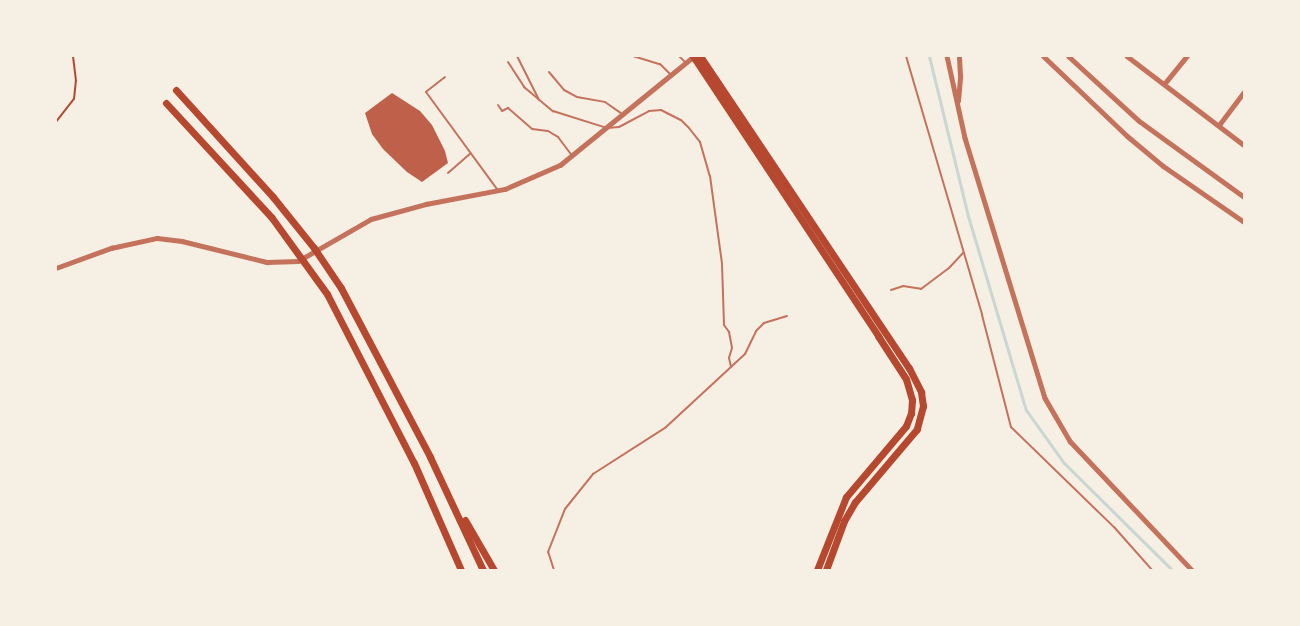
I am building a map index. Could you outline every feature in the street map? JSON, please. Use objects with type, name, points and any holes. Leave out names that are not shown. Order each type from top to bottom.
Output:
[{"type":"highway","points":[[693,56],[906,379],[912,400],[911,414],[906,426],[846,497],[817,570]]},
{"type":"highway","points":[[700,56],[909,368],[921,392],[923,406],[917,429],[855,502],[844,521],[826,570]]},
{"type":"highway","points":[[176,90],[273,197],[314,248],[354,310],[436,469],[483,570]]},
{"type":"highway","points":[[166,103],[254,198],[304,259],[340,317],[414,463],[461,570]]},
{"type":"highway","points":[[436,469],[494,570]]},
{"type":"street","points":[[56,268],[111,248],[157,238],[182,241],[267,262],[290,262],[315,254],[347,231],[371,219],[426,204],[498,191],[533,179],[573,156],[693,56]]},
{"type":"street","points":[[947,56],[957,107],[1045,398],[1055,420],[1070,441],[1191,570]]},
{"type":"street","points":[[957,107],[960,76],[958,56]]},
{"type":"street","points":[[1043,56],[1127,136],[1163,166],[1245,222]]},
{"type":"street","points":[[1068,56],[1139,121],[1245,197]]},
{"type":"street","points":[[1127,56],[1245,145]]},
{"type":"street","points":[[1165,83],[1187,56]]},
{"type":"street","points":[[1219,125],[1245,92]]},
{"type":"lane","points":[[517,56],[540,102]]},
{"type":"lane","points":[[633,56],[660,64],[670,75]]},
{"type":"lane","points":[[679,56],[685,63]]},
{"type":"lane","points":[[906,56],[1011,427],[1029,447],[1114,527],[1152,570]]},
{"type":"lane","points":[[508,62],[524,87],[553,111],[608,128],[619,127],[642,114],[661,110],[681,120],[699,142],[710,176],[725,296],[723,318],[732,348],[729,358],[731,367]]},
{"type":"lane","points":[[549,72],[564,90],[577,97],[605,102],[624,114]]},
{"type":"lane","points":[[445,77],[426,92],[498,191]]},
{"type":"lane","points":[[498,105],[502,111],[508,108],[532,129],[548,131],[558,138],[573,156]]},
{"type":"lane","points":[[448,173],[471,153]]},
{"type":"lane","points":[[891,290],[903,286],[921,289],[949,268],[963,253]]},
{"type":"lane","points":[[554,570],[548,552],[565,509],[593,474],[665,428],[745,354],[756,331],[764,323],[787,316]]},
{"type":"path","points":[[56,122],[74,99],[76,81],[74,56]]},
{"type":"building","points":[[392,93],[420,111],[432,125],[445,151],[448,163],[422,182],[407,172],[383,149],[372,134],[365,113]]},
{"type":"waterway","points":[[929,56],[968,216],[1026,410],[1064,463],[1172,570]]}]
